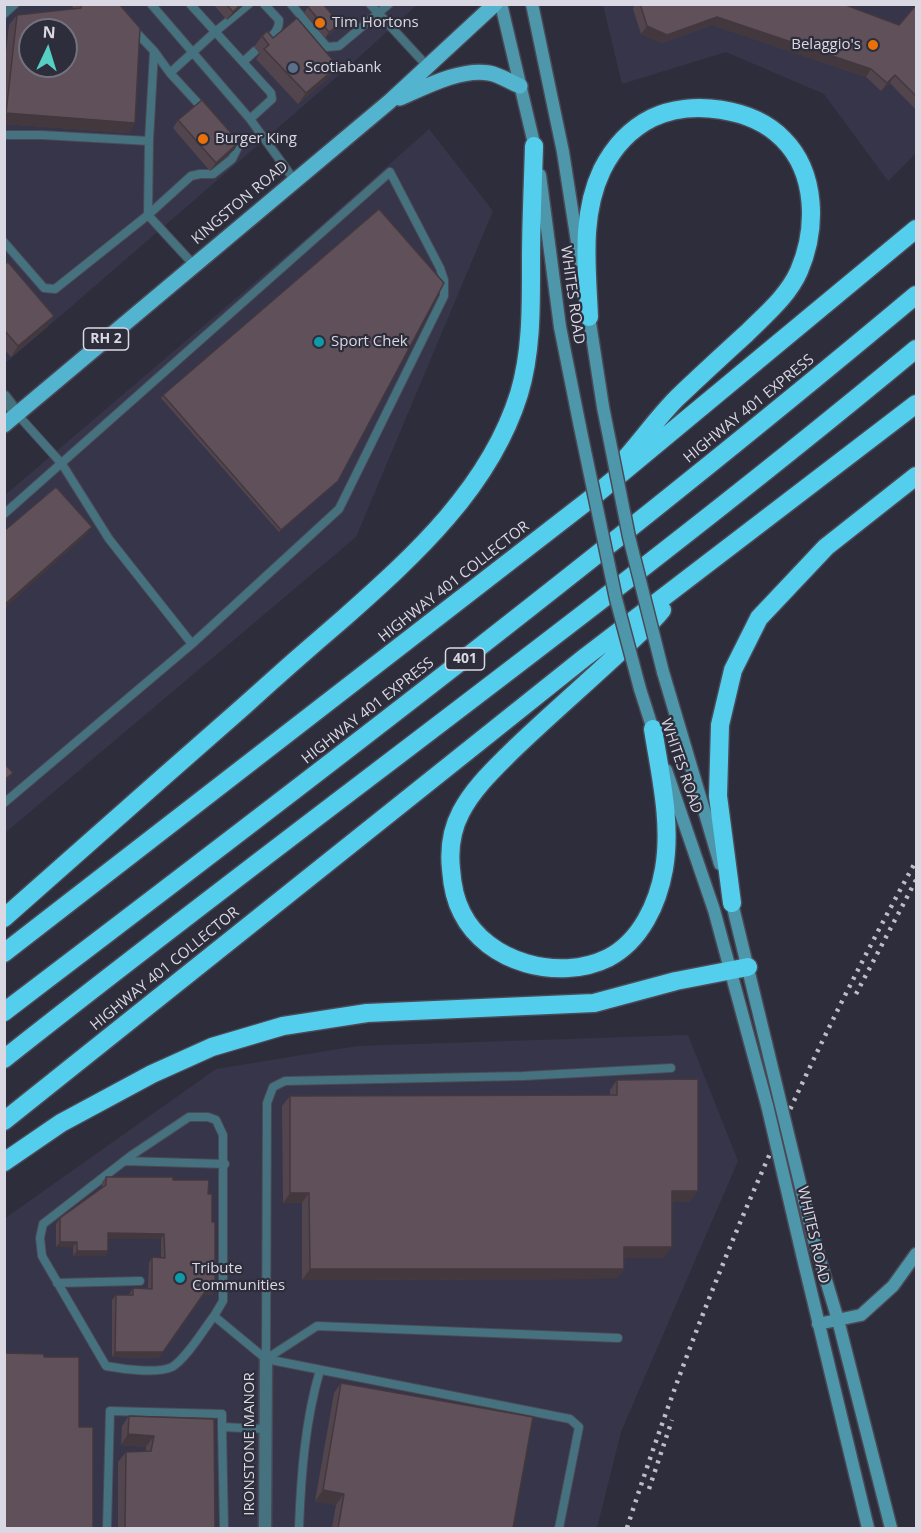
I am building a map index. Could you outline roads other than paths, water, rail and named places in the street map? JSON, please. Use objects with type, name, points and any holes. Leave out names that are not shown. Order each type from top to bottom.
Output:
[{"type":"highway","points":[[589,317],[586,238],[590,208],[602,171],[616,146],[632,131],[651,118],[667,112],[705,108],[751,117],[784,139],[797,156],[807,178],[810,196],[812,231],[798,273],[786,293],[771,310],[676,400],[594,496]]},
{"type":"highway","points":[[4,918],[369,596],[428,539],[474,485],[490,461],[508,423],[519,393],[527,358],[530,329],[534,146]]},
{"type":"highway","name":"HIGHWAY 401 COLLECTOR","points":[[4,953],[594,496],[916,229]]},
{"type":"highway","name":"HIGHWAY 401 EXPRESS","points":[[4,1012],[463,660],[822,374],[916,295]]},
{"type":"highway","name":"401","points":[[4,1059],[162,934],[586,613],[916,349]]},
{"type":"highway","points":[[861,395],[916,355]]},
{"type":"highway","name":"HIGHWAY 401 COLLECTOR","points":[[4,1121],[566,672],[916,404]]},
{"type":"highway","points":[[732,903],[718,796],[720,725],[733,670],[759,618],[826,547],[916,476]]},
{"type":"highway","points":[[653,729],[665,805],[666,854],[655,903],[634,937],[609,957],[574,968],[549,968],[513,960],[484,941],[462,913],[452,879],[450,857],[452,835],[460,813],[488,774],[659,614],[686,579]]},
{"type":"highway","points":[[4,1162],[62,1123],[152,1074],[212,1047],[283,1026],[367,1013],[594,1003],[676,981],[740,969]]},
{"type":"main road","name":"KINGSTON ROAD","points":[[4,425],[389,102],[495,4]]},
{"type":"main road","name":"WHITES ROAD","points":[[501,4],[534,146],[560,327],[616,599],[640,688],[714,910],[740,969],[766,1043],[813,1237],[838,1320],[891,1528]]},
{"type":"main road","name":"WHITES ROAD","points":[[532,4],[563,152],[603,407],[629,537],[663,672],[732,903],[755,1058],[868,1528]]},
{"type":"main road","points":[[389,102],[448,78],[473,74],[491,73],[520,86]]},
{"type":"main road","points":[[818,1324],[861,1315],[893,1286],[916,1254]]},
{"type":"street","points":[[4,398],[17,414]]},
{"type":"street","name":"IRONSTONE MANOR","points":[[265,1528],[266,1359]]},
{"type":"lane","points":[[4,14],[15,4]]},
{"type":"lane","points":[[152,4],[250,119],[295,181]]},
{"type":"lane","points":[[190,4],[271,93],[272,99],[250,119]]},
{"type":"lane","points":[[170,73],[249,4]]},
{"type":"lane","points":[[264,4],[279,20],[277,32],[264,43]]},
{"type":"lane","points":[[291,4],[327,47],[339,46],[389,4]]},
{"type":"lane","points":[[370,4],[428,67]]},
{"type":"lane","points":[[124,20],[211,117]]},
{"type":"lane","points":[[154,51],[148,215],[194,265]]},
{"type":"lane","points":[[243,62],[255,51]]},
{"type":"lane","points":[[4,135],[149,141]]},
{"type":"lane","points":[[4,242],[44,288],[55,289],[148,215],[191,176],[213,174],[232,159],[237,149],[227,135]]},
{"type":"lane","points":[[4,514],[390,172],[440,268],[444,280],[444,296],[339,509],[192,644],[4,803]]},
{"type":"lane","points":[[17,414],[62,464],[109,538],[192,644]]},
{"type":"lane","points":[[266,1359],[267,1103],[273,1087],[285,1081],[523,1076],[671,1068]]},
{"type":"lane","points":[[189,1117],[216,1120],[223,1135],[225,1164],[223,1301],[183,1357],[172,1366],[156,1370],[106,1366],[42,1256],[40,1238],[43,1224],[124,1161],[189,1117]]},
{"type":"lane","points":[[124,1161],[225,1164]]},
{"type":"lane","points":[[57,1282],[140,1281]]},
{"type":"lane","points":[[214,1316],[266,1359],[570,1419],[579,1427],[559,1528]]},
{"type":"lane","points":[[266,1359],[317,1326],[618,1338]]},
{"type":"lane","points":[[299,1528],[311,1401],[320,1370]]},
{"type":"lane","points":[[106,1528],[110,1411],[222,1414],[224,1528]]},
{"type":"lane","points":[[222,1427],[266,1429]]},
{"type":"railway","points":[[627,1528],[687,1356],[755,1188],[831,1023],[916,861]]},
{"type":"railway","points":[[856,994],[916,880]]},
{"type":"railway","points":[[649,1489],[672,1420]]},
{"type":"place","name":"Tim Hortons","points":[[320,23]]},
{"type":"place","name":"Belaggio's","points":[[873,45]]},
{"type":"place","name":"Scotiabank","points":[[293,68]]},
{"type":"place","name":"Burger King","points":[[203,139]]},
{"type":"place","name":"Sport Chek","points":[[319,342]]},
{"type":"place","name":"Tribute Communities","points":[[180,1278]]}]
